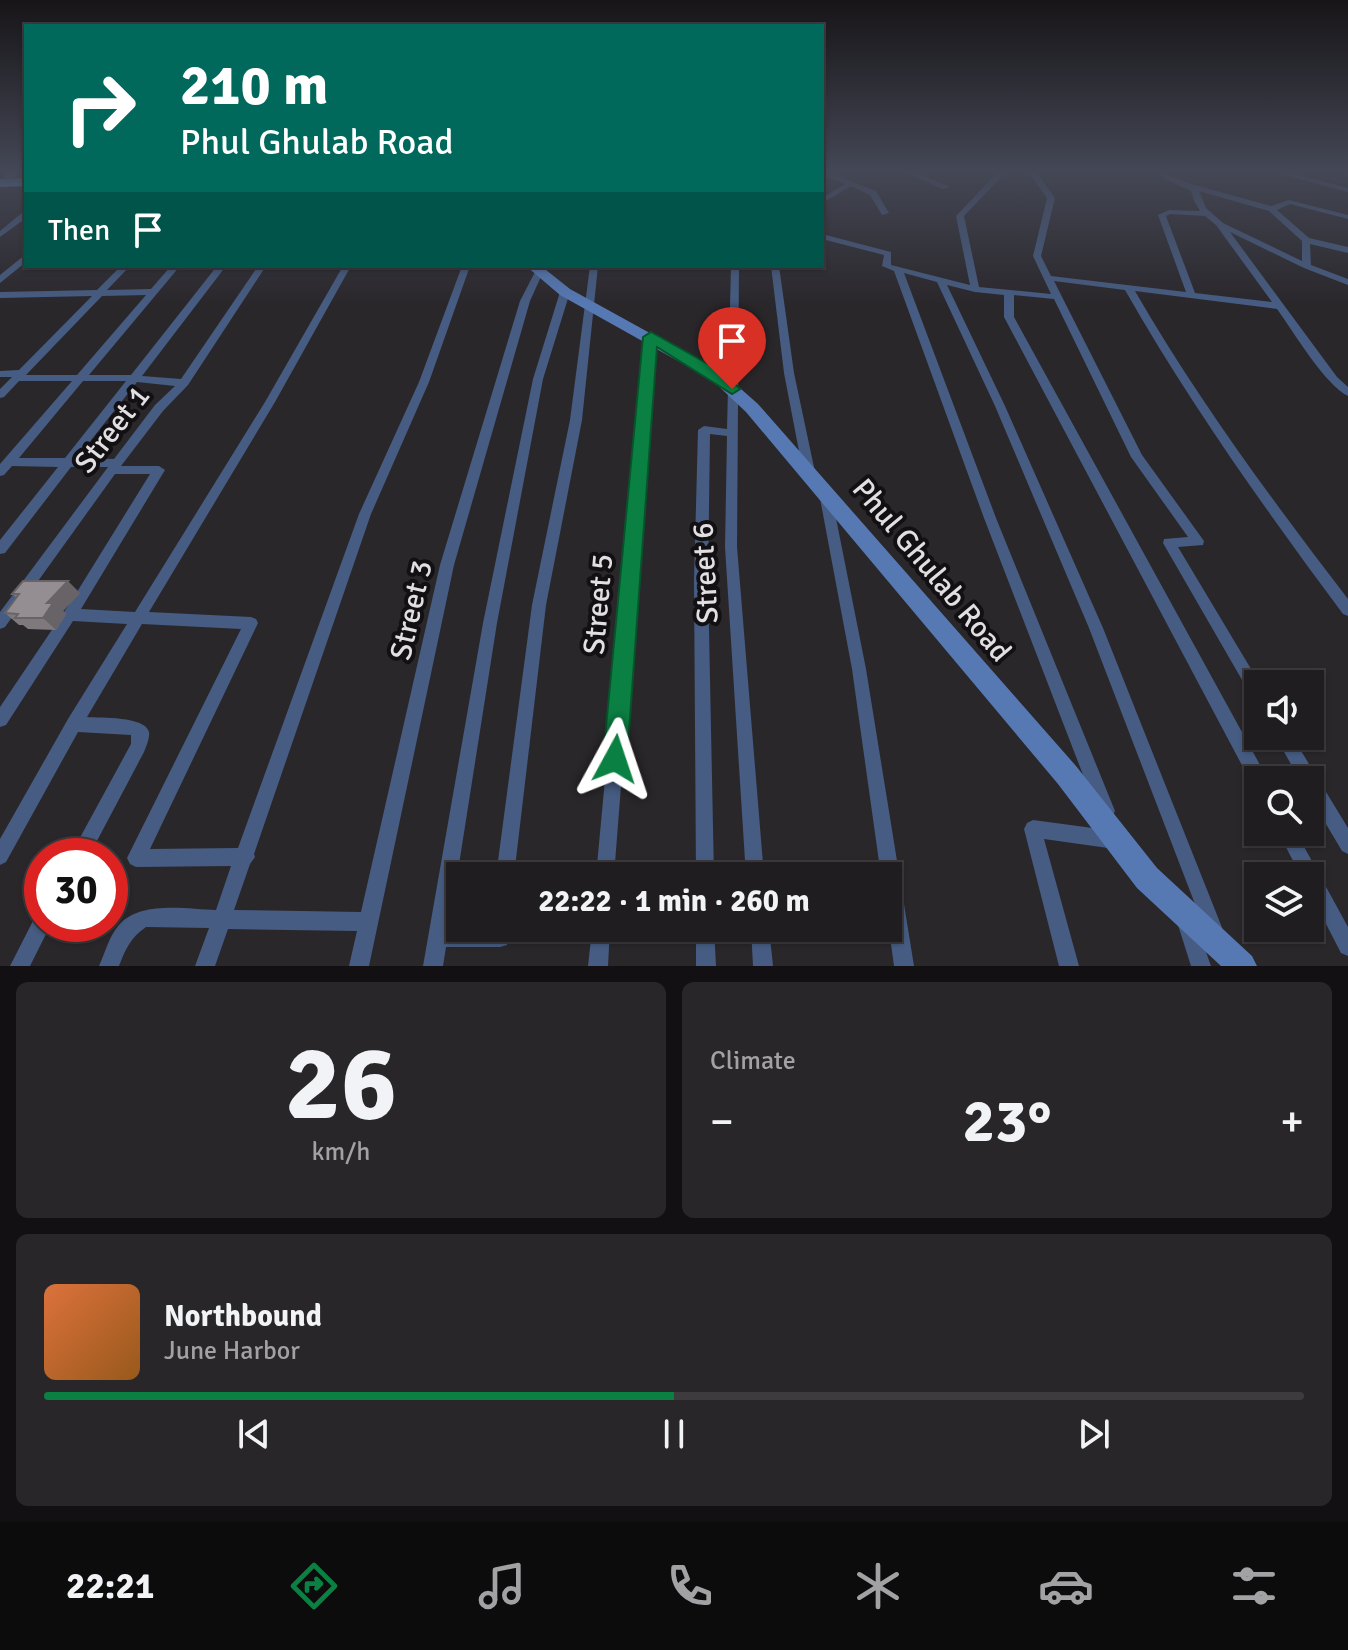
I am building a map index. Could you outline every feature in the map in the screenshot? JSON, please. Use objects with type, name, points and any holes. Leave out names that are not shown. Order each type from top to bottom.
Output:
[{"type":"street","points":[[961,215],[975,289]]},
{"type":"street","points":[[1047,215],[1037,256],[1137,457],[1198,541],[1169,543],[1244,670]]},
{"type":"street","points":[[1162,215],[1191,294]]},
{"type":"street","points":[[1207,215],[1307,266],[1348,282]]},
{"type":"street","points":[[1279,215],[1306,240],[1348,250]]},
{"type":"street","points":[[0,235],[24,216]]},
{"type":"street","points":[[1219,223],[1333,379],[1348,393]]},
{"type":"street","points":[[824,237],[888,254],[886,266],[898,270],[975,289],[1057,297]]},
{"type":"street","points":[[1306,240],[1307,266]]},
{"type":"street","points":[[0,264],[24,259]]},
{"type":"street","points":[[0,280],[24,259]]},
{"type":"street","points":[[0,395],[124,268]]},
{"type":"street","points":[[4,467],[174,268]]},
{"type":"street","points":[[0,549],[220,268]]},
{"type":"street","name":"Street 1","points":[[0,623],[114,466],[159,408],[184,383],[261,268]]},
{"type":"street","points":[[0,856],[74,724],[270,402],[346,268]]},
{"type":"street","points":[[205,966],[225,917],[365,514],[424,382],[465,268]]},
{"type":"street","points":[[507,862],[539,605],[576,420],[594,268]]},
{"type":"street","name":"Street 6","points":[[735,268],[731,547],[754,862]]},
{"type":"street","points":[[775,268],[789,373],[809,472]]},
{"type":"street","name":"Phul Ghulab Road","points":[[536,269],[565,292],[651,337],[718,377],[752,408],[1067,775],[1147,878],[1242,966]]},
{"type":"street","name":"Street 3","points":[[359,966],[447,565],[536,269]]},
{"type":"street","points":[[898,270],[990,518],[1118,841],[1033,829],[1069,966]]},
{"type":"street","points":[[1048,278],[1279,306]]},
{"type":"street","points":[[941,281],[1000,406],[1096,628],[1220,946]]},
{"type":"street","points":[[1128,287],[1164,352],[1217,430],[1348,610]]},
{"type":"street","points":[[0,295],[154,292]]},
{"type":"street","points":[[433,966],[490,623],[538,379],[565,292]]},
{"type":"street","points":[[1009,292],[1009,317],[1251,766]]},
{"type":"street","name":"Street 5","points":[[606,862],[651,337]]},
{"type":"street","points":[[0,374],[80,379],[132,378],[184,383]]},
{"type":"street","points":[[705,862],[701,581],[704,430],[732,433]]},
{"type":"street","points":[[0,720],[70,615],[159,470],[70,462],[4,467]]},
{"type":"street","points":[[824,490],[859,669],[904,966]]},
{"type":"street","points":[[70,615],[251,623],[136,858],[246,857]]},
{"type":"street","points":[[74,724],[134,728],[141,733],[138,746],[89,838]]},
{"type":"street","points":[[1324,805],[1348,845]]},
{"type":"street","points":[[1294,846],[1348,946]]},
{"type":"street","points":[[1182,910],[1201,966]]},
{"type":"street","points":[[109,966],[123,931],[146,918],[225,917],[369,922]]},
{"type":"street","points":[[439,937],[446,937]]},
{"type":"street","points":[[20,966],[33,942]]},
{"type":"street","points":[[595,942],[598,966]]},
{"type":"street","points":[[705,942],[706,966]]},
{"type":"street","points":[[761,942],[763,966]]},
{"type":"building","points":[[23,581],[68,581],[47,603],[53,603],[43,618],[15,618],[18,614],[5,613],[19,594],[12,594]]},
{"type":"route","points":[[615,759],[651,337],[718,377],[732,389]]}]
